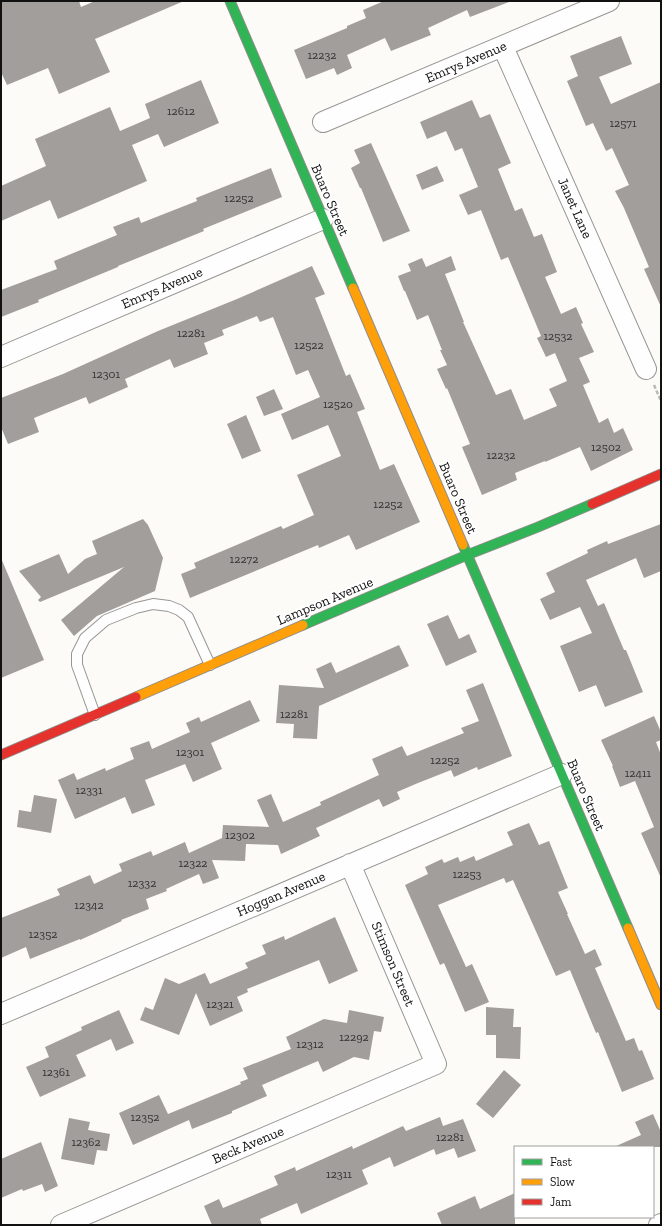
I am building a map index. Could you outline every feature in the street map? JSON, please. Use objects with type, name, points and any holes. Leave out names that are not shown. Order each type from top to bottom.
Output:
[{"type":"street","name":"Buaro Street","points":[[230,1],[661,1005]]},
{"type":"street","name":"Emrys Avenue","points":[[323,122],[609,1]]},
{"type":"street","name":"Janet Lane","points":[[503,47],[646,369]]},
{"type":"street","name":"Emrys Avenue","points":[[1,357],[323,218]]},
{"type":"street","name":"Lampson Avenue","points":[[1,755],[467,555],[661,474]]},
{"type":"street","name":"Hoggan Avenue","points":[[1,1014],[562,774]]},
{"type":"street","name":"Stimson Street","points":[[350,864],[436,1064]]},
{"type":"street","name":"Beck Avenue","points":[[61,1225],[436,1064]]},
{"type":"lane","points":[[95,715],[77,665],[77,654],[85,638],[106,620],[136,608],[153,604],[169,606],[179,610],[188,617],[210,666]]},
{"type":"building","points":[[1,1],[79,1],[81,7],[95,1],[184,1],[95,39],[110,72],[59,94],[48,68],[7,85],[1,72]]},
{"type":"building","points":[[384,1],[509,2],[470,17],[467,10],[428,28],[431,35],[391,51],[385,38],[347,55],[352,68],[337,75],[334,68],[306,79],[294,50],[347,28],[347,26],[366,18],[363,10]]},
{"type":"building","points":[[621,36],[632,64],[599,77],[611,104],[661,82],[661,307],[644,269],[649,267],[624,208],[615,191],[629,185],[612,148],[606,151],[593,123],[586,126],[567,81],[578,76],[570,56]]},
{"type":"building","points":[[201,80],[219,123],[164,147],[158,134],[132,145],[147,181],[58,219],[50,200],[1,221],[1,186],[46,166],[35,139],[110,107],[120,131],[150,118],[145,104]]},
{"type":"building","points":[[472,100],[480,118],[490,114],[511,163],[498,169],[515,211],[522,208],[534,237],[542,234],[557,272],[545,277],[561,314],[576,307],[583,323],[581,324],[594,352],[579,358],[590,382],[583,385],[599,423],[608,418],[614,433],[623,428],[633,450],[591,471],[580,447],[515,473],[517,480],[482,495],[462,447],[470,444],[447,388],[446,389],[437,369],[447,365],[440,350],[442,350],[428,315],[417,320],[398,276],[411,271],[408,264],[422,258],[426,267],[451,256],[456,270],[445,274],[463,322],[496,395],[511,389],[524,420],[557,406],[549,389],[567,381],[555,353],[546,357],[537,338],[541,336],[508,257],[501,260],[481,210],[468,215],[459,195],[478,187],[462,148],[455,151],[446,131],[427,139],[420,122]]},
{"type":"building","points":[[371,143],[410,231],[383,242],[361,188],[351,168],[360,163],[354,150]]},
{"type":"building","points":[[437,166],[444,181],[422,190],[416,175]]},
{"type":"building","points":[[271,168],[282,197],[203,229],[204,231],[118,266],[38,300],[39,302],[1,317],[1,290],[57,269],[54,261],[117,235],[113,227],[139,217],[141,223],[197,201],[196,198]]},
{"type":"building","points":[[312,266],[325,294],[315,298],[346,376],[350,374],[365,409],[357,412],[380,470],[394,464],[420,522],[356,550],[349,535],[319,548],[318,545],[190,598],[181,574],[196,568],[194,563],[281,526],[283,529],[314,515],[297,475],[341,456],[328,425],[292,440],[281,414],[320,397],[308,370],[296,375],[273,317],[260,322],[257,316],[222,330],[224,335],[204,343],[208,354],[174,368],[170,359],[125,379],[128,387],[89,404],[86,397],[34,418],[39,432],[8,444],[1,427],[1,398],[63,374],[158,331],[237,299]]},
{"type":"building","points":[[274,389],[283,409],[264,416],[256,397]]},
{"type":"building","points":[[246,415],[261,451],[242,459],[227,424]]},
{"type":"building","points":[[143,519],[148,525],[163,558],[155,591],[97,616],[74,636],[61,620],[124,567],[40,602],[38,600],[41,597],[19,571],[59,554],[68,574],[85,559],[97,554],[92,541]]},
{"type":"building","points":[[661,524],[661,571],[644,578],[636,558],[586,580],[598,606],[604,603],[624,650],[626,650],[643,692],[605,707],[596,685],[579,692],[560,646],[592,633],[580,607],[550,620],[540,599],[555,592],[546,573],[588,553],[587,550],[607,541],[608,544]]},
{"type":"building","points":[[1,558],[44,660],[1,678]]},
{"type":"building","points":[[448,615],[459,639],[469,634],[477,652],[446,666],[427,624]]},
{"type":"building","points":[[399,645],[409,666],[319,706],[317,739],[293,738],[294,724],[276,723],[279,685],[324,688],[316,669],[331,662],[336,673]]},
{"type":"building","points":[[483,683],[512,756],[478,770],[477,767],[454,777],[451,770],[418,783],[397,792],[400,799],[383,807],[379,799],[316,828],[320,836],[281,854],[278,845],[246,844],[245,861],[212,860],[219,878],[203,884],[199,874],[166,889],[167,891],[146,899],[149,909],[121,920],[122,921],[80,940],[30,959],[26,947],[1,958],[1,918],[60,895],[57,889],[90,875],[94,884],[122,871],[119,864],[151,851],[153,856],[185,842],[189,853],[222,838],[223,825],[269,827],[257,800],[271,794],[283,822],[321,805],[320,802],[379,775],[372,759],[402,746],[407,756],[464,733],[461,728],[479,721],[466,690]]},
{"type":"building","points":[[250,700],[260,721],[211,743],[222,769],[193,782],[185,764],[145,780],[155,805],[132,814],[125,797],[75,819],[58,780],[74,773],[77,780],[105,768],[106,771],[134,759],[130,748],[149,741],[152,749],[190,732],[186,723],[199,717],[201,722]]},
{"type":"building","points":[[654,716],[661,732],[661,740],[656,742],[661,755],[661,878],[641,833],[654,827],[635,781],[620,787],[613,766],[601,740]]},
{"type":"building","points":[[34,795],[57,799],[51,833],[17,827],[19,810],[31,812]]},
{"type":"building","points":[[529,823],[539,845],[549,841],[568,888],[558,892],[567,914],[585,954],[595,949],[602,965],[595,968],[626,1041],[634,1038],[639,1051],[642,1050],[654,1079],[622,1092],[598,1032],[596,1033],[570,970],[556,976],[513,880],[506,883],[504,878],[438,905],[466,967],[472,964],[489,1002],[465,1012],[444,963],[440,965],[405,885],[428,874],[425,867],[442,859],[444,863],[458,857],[460,862],[474,856],[476,861],[513,845],[507,832]]},
{"type":"building","points":[[335,917],[358,971],[329,984],[319,960],[247,989],[248,992],[237,997],[243,1011],[210,1026],[196,993],[179,1035],[140,1020],[145,1007],[153,1010],[165,978],[179,984],[205,973],[210,984],[248,968],[245,963],[266,954],[262,945],[284,936],[285,940]]},
{"type":"building","points":[[486,1007],[514,1009],[513,1027],[521,1027],[520,1059],[496,1058],[496,1035],[486,1035]]},
{"type":"building","points":[[119,1010],[134,1043],[116,1051],[111,1039],[76,1055],[86,1076],[40,1097],[26,1067],[49,1057],[45,1047],[82,1030],[81,1027]]},
{"type":"building","points":[[349,1010],[384,1017],[381,1032],[374,1031],[369,1060],[354,1057],[323,1072],[318,1061],[262,1085],[267,1096],[232,1111],[232,1113],[192,1129],[189,1120],[133,1145],[119,1113],[159,1095],[168,1114],[241,1084],[240,1082],[248,1079],[243,1068],[291,1049],[286,1037],[324,1019],[347,1023]]},
{"type":"building","points":[[504,1070],[521,1085],[493,1118],[476,1104]]},
{"type":"building","points":[[653,1114],[661,1132],[661,1147],[616,1146],[641,1135],[635,1122]]},
{"type":"building","points":[[440,1117],[443,1126],[463,1119],[476,1151],[458,1158],[454,1148],[436,1155],[434,1149],[394,1167],[390,1157],[362,1170],[368,1184],[301,1214],[297,1203],[260,1219],[262,1225],[212,1225],[204,1206],[219,1199],[223,1208],[278,1185],[274,1176],[295,1167],[296,1171],[352,1146],[353,1149],[403,1126],[406,1131]]},
{"type":"building","points":[[69,1118],[90,1122],[88,1130],[110,1134],[107,1151],[97,1150],[94,1165],[61,1159]]},
{"type":"building","points":[[41,1142],[58,1186],[45,1192],[42,1184],[23,1191],[22,1189],[1,1198],[1,1159]]},
{"type":"building","points":[[514,1193],[515,1225],[442,1225],[437,1213],[475,1196],[480,1209]]},
{"type":"traffic: fast","points":[[230,1],[353,288]]},
{"type":"traffic: fast","points":[[303,625],[467,555],[592,504]]},
{"type":"traffic: fast","points":[[463,545],[628,928]]},
{"type":"traffic: slow","points":[[353,288],[463,545]]},
{"type":"traffic: slow","points":[[136,697],[303,625]]},
{"type":"traffic: slow","points":[[628,928],[661,1005]]},
{"type":"traffic: jam","points":[[592,504],[661,474]]},
{"type":"traffic: jam","points":[[1,755],[136,697]]}]
